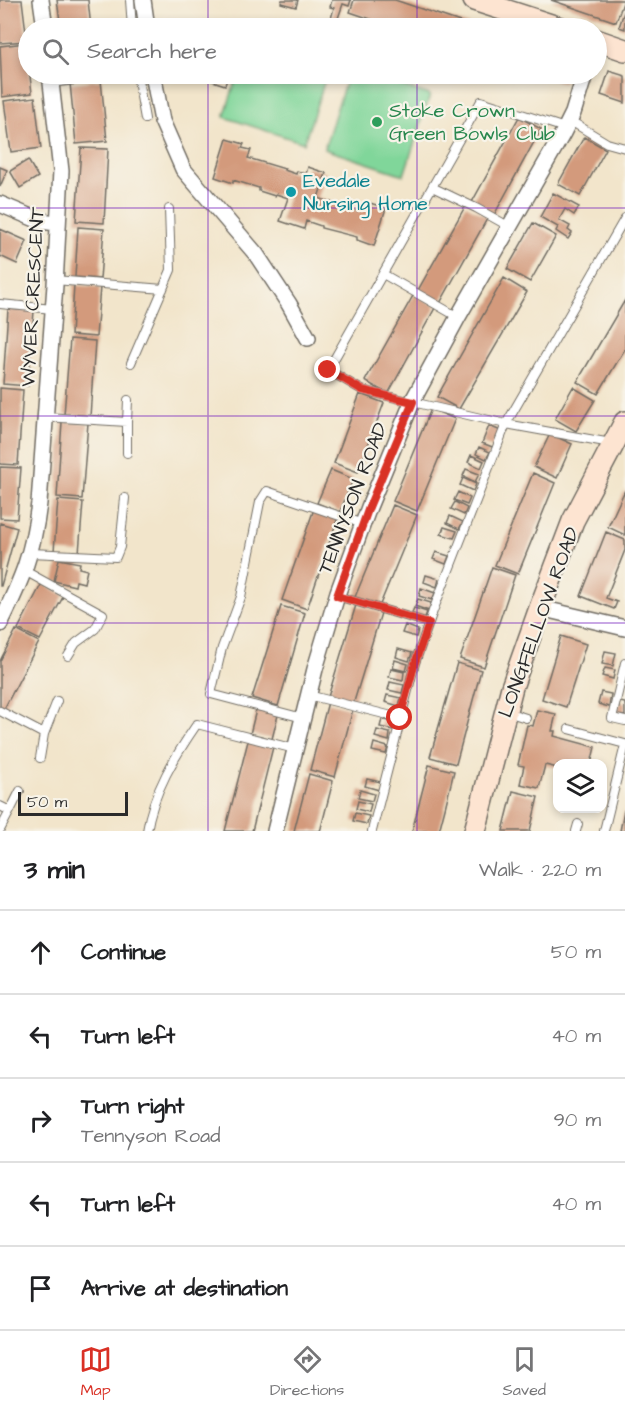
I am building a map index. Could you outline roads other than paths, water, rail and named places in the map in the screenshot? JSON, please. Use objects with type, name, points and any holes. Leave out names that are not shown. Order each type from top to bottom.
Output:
[{"type":"street","points":[[41,0],[44,18]]},
{"type":"street","points":[[143,0],[146,18]]},
{"type":"street","points":[[474,0],[530,18]]},
{"type":"street","points":[[607,44],[625,50]]},
{"type":"street","name":"WYVER CRESCENT","points":[[0,624],[25,571],[36,529],[56,280],[60,161],[52,84]]},
{"type":"street","points":[[155,84],[162,121],[183,169],[256,254],[308,338]]},
{"type":"street","name":"TENNYSON ROAD","points":[[275,831],[308,695],[337,596],[363,524],[413,402],[458,317],[567,124],[581,84]]},
{"type":"street","points":[[0,204],[40,221],[57,224]]},
{"type":"street","name":"LONGFELLOW ROAD","points":[[475,831],[505,712],[540,608],[573,521],[619,445],[625,422]]},
{"type":"street","points":[[540,608],[625,628]]},
{"type":"lane","points":[[130,0],[131,18]]},
{"type":"lane","points":[[139,84],[145,119]]},
{"type":"lane","points":[[619,445],[506,424],[362,390],[326,369],[481,101],[567,124],[625,148]]},
{"type":"lane","points":[[432,187],[510,227]]},
{"type":"lane","points":[[131,363],[171,270],[169,209]]},
{"type":"lane","points":[[372,831],[415,663],[506,424],[625,218]]},
{"type":"lane","points":[[383,274],[458,317]]},
{"type":"lane","points":[[56,280],[163,289]]},
{"type":"lane","points":[[0,304],[53,309]]},
{"type":"lane","points":[[127,453],[128,400]]},
{"type":"lane","points":[[45,417],[127,422]]},
{"type":"lane","points":[[303,718],[211,694],[222,648],[241,597],[260,502],[267,491],[363,524]]},
{"type":"lane","points":[[31,553],[116,558],[120,547],[125,498]]},
{"type":"lane","points":[[25,571],[103,614],[95,629],[76,643],[68,656]]},
{"type":"lane","points":[[337,596],[429,623]]},
{"type":"lane","points":[[625,663],[612,718],[625,721]]},
{"type":"lane","points":[[308,695],[400,718]]},
{"type":"lane","points":[[40,758],[44,734],[57,701]]},
{"type":"lane","points":[[0,711],[44,734]]},
{"type":"lane","points":[[505,712],[526,718]]},
{"type":"lane","points":[[147,831],[158,793],[176,755],[197,724],[295,749]]},
{"type":"lane","points":[[569,729],[625,744],[604,831]]},
{"type":"lane","points":[[0,830],[20,791]]},
{"type":"lane","points":[[0,806],[10,811]]},
{"type":"place","name":"Stoke Crown Green Bowls Club","points":[[377,122]]},
{"type":"place","name":"Evedale Nursing Home","points":[[291,192]]}]
